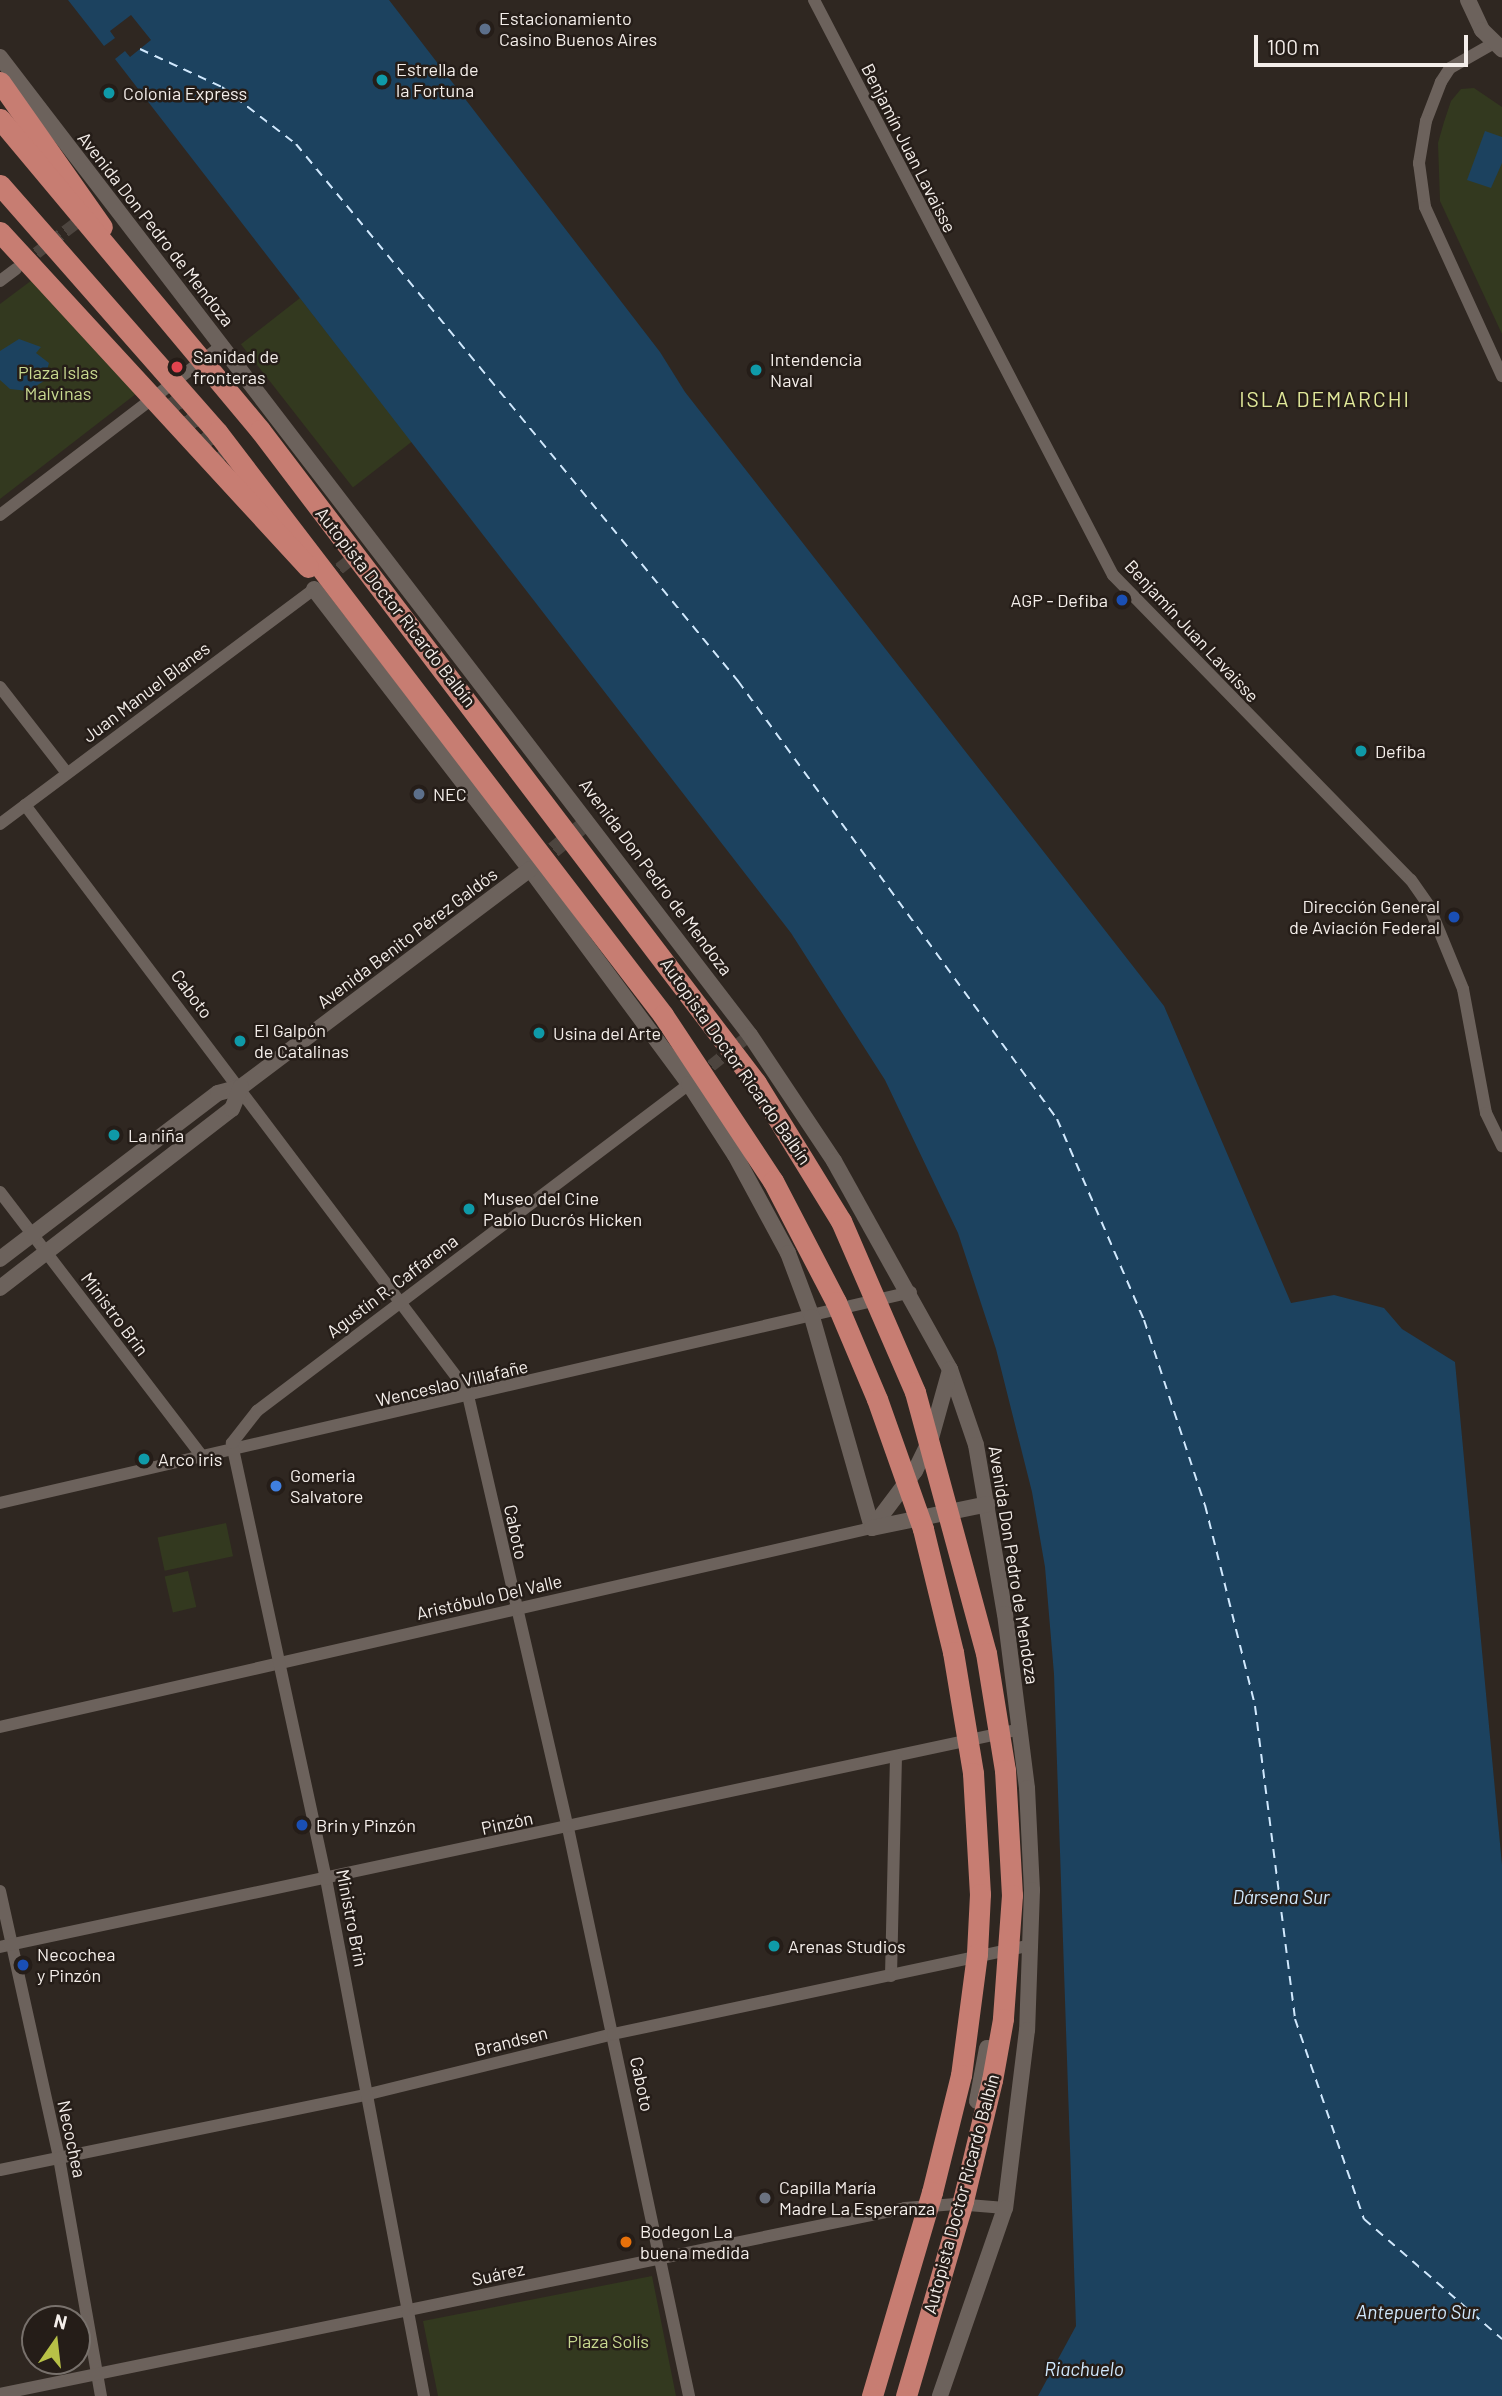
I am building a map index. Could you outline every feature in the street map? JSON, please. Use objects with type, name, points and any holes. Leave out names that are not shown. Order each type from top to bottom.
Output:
[{"type":"highway","points":[[0,82],[143,286]]},
{"type":"highway","name":"Autopista Doctor Ricardo Balbín","points":[[0,120],[35,157],[71,210],[143,286],[369,572],[756,1083],[841,1221],[915,1392],[986,1653],[1005,1770],[1012,1895],[1003,2019],[992,2080],[963,2201],[906,2396]]},
{"type":"highway","points":[[0,138],[71,210]]},
{"type":"highway","name":"Autopista Doctor Ricardo Balbín","points":[[0,186],[160,362],[391,656],[663,1015],[754,1149],[856,1345],[923,1529],[953,1652],[973,1773],[980,1894],[977,1955],[947,2134],[872,2396]]},
{"type":"highway","points":[[0,232],[391,656]]},
{"type":"main road","points":[[1468,0],[1498,46]]},
{"type":"main road","name":"Avenida Don Pedro de Mendoza","points":[[0,57],[750,1035],[834,1161],[911,1292],[950,1369],[976,1445],[988,1504],[1021,1728],[1030,1945],[1023,2074],[1005,2208],[940,2396]]},
{"type":"main road","points":[[314,589],[530,869],[689,1084],[760,1200],[788,1253],[812,1317],[872,1528]]},
{"type":"main road","name":"Avenida Benito Pérez Galdós","points":[[0,1259],[218,1093],[241,1087],[530,869]]},
{"type":"main road","name":"Avenida Benito Pérez Galdós","points":[[0,1288],[232,1109],[241,1087]]},
{"type":"main road","points":[[872,1528],[915,1471],[943,1404],[950,1369]]},
{"type":"main road","name":"Aristóbulo Del Valle","points":[[872,1528],[988,1504]]},
{"type":"main road","name":"Avenida Don Pedro de Mendoza","points":[[900,2396],[956,2204],[1027,1839]]},
{"type":"street","name":"Benjamín Juan Lavaisse","points":[[814,0],[1113,575],[1411,880],[1429,906],[1462,989],[1486,1113],[1502,1146]]},
{"type":"street","points":[[1498,46],[1450,68],[1441,82],[1426,121],[1419,163],[1430,219],[1502,376]]},
{"type":"street","points":[[0,281],[16,269]]},
{"type":"street","points":[[0,515],[221,346]]},
{"type":"street","name":"Juan Manuel Blanes","points":[[0,824],[314,589]]},
{"type":"street","points":[[0,687],[67,773]]},
{"type":"street","name":"Caboto","points":[[25,805],[402,1300],[469,1397],[514,1610],[568,1828],[662,2257],[689,2396]]},
{"type":"street","name":"Agustín R. Caffarena","points":[[232,1451],[237,1431],[257,1411],[689,1084]]},
{"type":"street","name":"Ministro Brin","points":[[0,1192],[202,1456]]},
{"type":"street","name":"Wenceslao Villafañe","points":[[0,1503],[469,1397],[911,1292]]},
{"type":"street","name":"Ministro Brin","points":[[232,1451],[326,1879],[369,2094],[424,2396]]},
{"type":"street","name":"Aristóbulo Del Valle","points":[[0,1727],[279,1666],[872,1528]]},
{"type":"street","name":"Pinzón","points":[[6,1946],[895,1758],[1021,1728]]},
{"type":"street","points":[[891,1976],[895,1758]]},
{"type":"street","name":"Necochea","points":[[0,1891],[6,1946],[59,2158],[101,2396]]},
{"type":"street","name":"Brandsen","points":[[0,2170],[369,2094],[613,2034],[1030,1945]]},
{"type":"street","name":"Suárez","points":[[0,2394],[905,2208],[956,2204],[1005,2208]]},
{"type":"green space","points":[[1474,88],[1502,107],[1502,334],[1440,201],[1438,143],[1444,122],[1451,101],[1461,89]]},
{"type":"green space","name":"Plaza Islas Malvinas","points":[[36,277],[141,390],[0,499],[0,304]]},
{"type":"green space","points":[[300,298],[412,441],[353,488],[241,344]]},
{"type":"green space","points":[[226,1523],[233,1556],[165,1571],[158,1538]]},
{"type":"green space","points":[[188,1571],[196,1607],[173,1612],[165,1576]]},
{"type":"green space","name":"Plaza Solís","points":[[652,2276],[676,2396],[438,2396],[423,2321]]},
{"type":"water","name":"Dársena Sur","points":[[68,0],[389,0],[660,352],[685,392],[1164,1006],[1291,1303],[1334,1295],[1384,1308],[1402,1329],[1455,1362],[1502,1865],[1502,2396],[1038,2396],[1076,2326],[1054,1674],[1045,1567],[1032,1492],[996,1349],[958,1233],[885,1080],[791,933],[115,59],[125,51],[130,57],[151,40],[131,15],[110,31],[115,38],[104,46]]},
{"type":"water","points":[[1485,131],[1502,137],[1502,163],[1491,188],[1467,180]]},
{"type":"water","points":[[19,339],[41,347],[36,353],[49,363],[44,381],[28,391],[10,389],[0,380],[0,351]]},
{"type":"ferry route","points":[[140,49],[222,87],[296,144],[738,681],[1057,1119],[1144,1320],[1205,1505],[1255,1706],[1295,2019],[1364,2219],[1502,2339]]},
{"type":"tunnel","points":[[22,264],[88,214]]},
{"type":"tunnel","points":[[173,395],[222,462]]},
{"type":"tunnel","points":[[325,580],[374,541]]},
{"type":"tunnel","points":[[535,865],[590,820]]},
{"type":"tunnel","points":[[697,1077],[750,1035]]},
{"type":"place","name":"Estacionamiento Casino Buenos Aires","points":[[485,29]]},
{"type":"place","name":"Estrella de la Fortuna","points":[[382,80]]},
{"type":"place","name":"Colonia Express","points":[[109,93]]},
{"type":"place","name":"Sanidad de fronteras","points":[[177,367]]},
{"type":"place","name":"Intendencia Naval","points":[[756,370]]},
{"type":"place","name":"AGP - Defiba","points":[[1122,600]]},
{"type":"place","name":"Defiba","points":[[1361,751]]},
{"type":"place","name":"NEC","points":[[419,794]]},
{"type":"place","name":"Dirección General de Aviación Federal","points":[[1454,917]]},
{"type":"place","name":"Usina del Arte","points":[[539,1033]]},
{"type":"place","name":"El Galpón de Catalinas","points":[[240,1041]]},
{"type":"place","name":"La niña","points":[[114,1135]]},
{"type":"place","name":"Museo del Cine Pablo Ducrós Hicken","points":[[469,1209]]},
{"type":"place","name":"Arco iris","points":[[144,1459]]},
{"type":"place","name":"Gomeria Salvatore","points":[[276,1486]]},
{"type":"place","name":"Brin y Pinzón","points":[[302,1825]]},
{"type":"place","name":"Arenas Studios","points":[[774,1946]]},
{"type":"place","name":"Necochea y Pinzón","points":[[23,1965]]},
{"type":"place","name":"Capilla María Madre La Esperanza","points":[[765,2198]]},
{"type":"place","name":"Bodegon La buena medida","points":[[626,2242]]},
{"type":"district","name":"ISLA DEMARCHI","points":[[1325,399]]},
{"type":"water label","name":"Antepuerto Sur","points":[[1417,2312]]},
{"type":"water label","name":"Riachuelo","points":[[1084,2369]]}]
